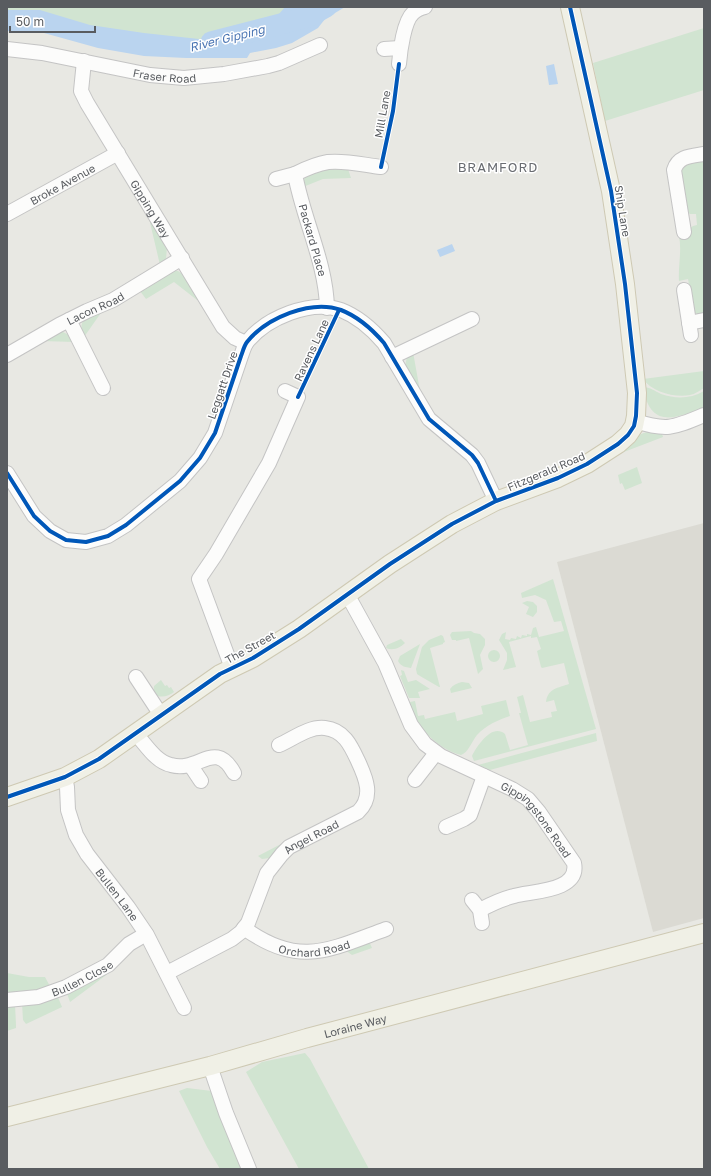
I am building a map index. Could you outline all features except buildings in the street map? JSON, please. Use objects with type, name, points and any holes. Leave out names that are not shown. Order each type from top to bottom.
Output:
[{"type":"main road","name":"Ship Lane","points":[[570,7],[611,191],[625,284],[636,381],[637,410],[635,421]]},
{"type":"main road","name":"Fitzgerald Road","points":[[496,501],[558,478],[587,464],[624,439],[632,430],[635,421]]},
{"type":"main road","name":"The Street","points":[[7,797],[65,777],[99,759],[220,674],[253,658],[299,629],[347,594],[452,524],[496,501]]},
{"type":"main road","name":"Loraine Way","points":[[7,1116],[210,1066],[307,1038],[704,934]]},
{"type":"street","points":[[399,64],[400,48],[408,21],[413,13],[425,7]]},
{"type":"street","name":"Fraser Road","points":[[7,49],[28,51],[150,75],[174,78],[224,74],[268,66],[279,63],[320,44]]},
{"type":"street","points":[[384,49],[400,48]]},
{"type":"street","name":"Gipping Way","points":[[84,61],[81,91],[87,103],[223,327],[235,338],[246,343]]},
{"type":"street","name":"Broke Avenue","points":[[7,214],[118,153]]},
{"type":"street","points":[[684,232],[674,170],[677,163],[682,158],[704,154]]},
{"type":"street","points":[[276,179],[295,174],[310,167],[327,162],[345,162],[381,167]]},
{"type":"street","name":"Packard Place","points":[[295,174],[299,195],[324,281],[327,308]]},
{"type":"street","name":"Lacon Road","points":[[7,355],[68,320],[113,300],[182,258]]},
{"type":"street","points":[[684,290],[690,329],[704,320]]},
{"type":"street","name":"Leggatt Drive","points":[[7,473],[34,516],[50,532],[66,540],[86,542],[108,536],[126,525],[180,481],[200,458],[215,433],[246,343],[264,328],[289,313],[315,308],[327,308],[339,310],[349,314],[368,326],[384,343],[429,418],[472,455],[478,463],[496,501]]},
{"type":"street","points":[[68,320],[103,388]]},
{"type":"street","points":[[392,357],[472,320]]},
{"type":"street","name":"Ravens Lane","points":[[232,668],[199,579],[216,554],[269,463],[298,397],[285,391]]},
{"type":"street","points":[[635,421],[656,427],[668,428],[704,415]]},
{"type":"street","name":"Gippingstone Road","points":[[347,594],[385,663],[411,725],[425,744],[436,753],[516,791],[528,799],[572,859],[574,869],[573,874],[570,878],[555,888],[549,891],[511,896],[478,911]]},
{"type":"street","points":[[136,678],[161,715]]},
{"type":"street","name":"Angel Road","points":[[167,972],[232,939],[244,928],[267,873],[282,854],[294,844],[358,812],[362,808],[367,798],[368,792],[366,778],[352,747],[348,741],[337,732],[325,728],[313,729],[279,745]]},
{"type":"street","points":[[136,734],[162,761],[171,766],[191,766],[207,758],[216,757],[228,763],[234,773]]},
{"type":"street","points":[[415,780],[436,753]]},
{"type":"street","points":[[191,766],[201,781]]},
{"type":"street","points":[[446,827],[470,815],[484,776]]},
{"type":"street","name":"Bullen Lane","points":[[65,777],[68,787],[68,810],[76,835],[87,854],[128,907],[146,934],[167,972],[184,1008]]},
{"type":"street","name":"Orchard Road","points":[[244,928],[273,946],[308,952],[329,949],[386,929]]},
{"type":"street","name":"Bullen Close","points":[[7,1000],[38,997],[66,987],[108,965],[129,944],[146,934]]},
{"type":"street","points":[[210,1066],[226,1113],[249,1169]]},
{"type":"shaded area","points":[[704,523],[704,918],[653,932],[557,562]]},
{"type":"green space","points":[[7,7],[315,7],[305,13],[180,45],[7,22]]},
{"type":"green space","points":[[704,28],[704,90],[605,121],[593,63]]},
{"type":"green space","points":[[704,158],[704,315],[698,315],[694,312],[688,279],[679,281],[679,236],[693,226],[697,225],[696,214],[690,214],[686,211],[680,173],[687,163]]},
{"type":"green space","points":[[322,167],[348,169],[351,178],[323,179],[303,187],[305,175]]},
{"type":"green space","points":[[148,214],[167,247],[166,259],[160,265]]},
{"type":"green space","points":[[171,271],[178,271],[185,276],[198,298],[197,300],[174,282],[146,299],[140,291]]},
{"type":"green space","points":[[103,310],[84,337],[82,326],[85,319]]},
{"type":"green space","points":[[61,331],[71,336],[75,342],[41,341]]},
{"type":"green space","points":[[413,352],[420,391],[405,366],[407,357]]},
{"type":"green space","points":[[704,371],[704,388],[690,395],[684,396],[671,395],[658,391],[647,384],[643,379]]},
{"type":"green space","points":[[643,387],[650,388],[661,394],[672,397],[688,397],[704,391],[704,407],[674,417],[658,415],[651,410],[646,400]]},
{"type":"green space","points":[[647,432],[662,434],[663,437],[616,455],[634,438]]},
{"type":"green space","points":[[637,467],[642,483],[625,490],[622,483],[620,484],[618,475]]},
{"type":"green space","points":[[553,579],[596,729],[474,761],[472,756],[477,747],[490,733],[495,731],[500,731],[505,734],[510,750],[528,745],[519,713],[521,713],[517,697],[523,695],[530,722],[552,717],[551,712],[557,711],[554,700],[546,702],[547,697],[554,689],[569,684],[564,663],[541,667],[537,651],[541,649],[537,637],[531,638],[531,636],[509,642],[516,667],[503,670],[507,660],[507,653],[499,640],[502,634],[506,632],[505,639],[510,640],[511,638],[516,639],[517,636],[521,638],[522,635],[531,635],[533,628],[536,627],[539,637],[564,631],[561,621],[554,622],[546,600],[535,595],[522,598],[521,593]]},
{"type":"green space","points":[[527,601],[533,602],[537,606],[537,612],[533,617],[526,614],[529,607],[522,603]]},
{"type":"green space","points":[[471,631],[480,634],[485,639],[485,645],[480,655],[483,669],[478,674],[469,638],[456,641],[452,640],[450,635],[452,632]]},
{"type":"green space","points":[[441,635],[443,636],[445,642],[430,648],[439,687],[417,674],[416,669],[422,647],[429,640]]},
{"type":"green space","points":[[401,639],[405,643],[401,646],[394,649],[386,648],[387,645]]},
{"type":"green space","points":[[420,644],[411,668],[404,666],[398,661],[400,656]]},
{"type":"green space","points":[[496,650],[499,651],[499,661],[492,662],[489,661],[488,654],[489,651]]},
{"type":"green space","points":[[401,670],[404,671],[408,682],[416,680],[430,689],[418,692],[420,698],[409,698],[400,676],[402,675]]},
{"type":"green space","points":[[161,680],[165,686],[167,685],[169,688],[171,687],[174,692],[168,696],[158,696],[155,694],[154,686]]},
{"type":"green space","points":[[462,682],[469,683],[472,688],[451,693],[450,689],[455,684]]},
{"type":"green space","points":[[506,700],[510,716],[484,728],[477,735],[466,752],[461,755],[444,748],[428,735],[416,719],[410,702],[415,701],[418,716],[424,715],[425,719],[455,712],[457,721],[483,714],[481,706]]},
{"type":"green space","points":[[596,733],[597,741],[490,770],[478,765]]},
{"type":"green space","points":[[281,844],[282,847],[270,858],[262,859],[258,856]]},
{"type":"green space","points":[[368,939],[372,948],[352,955],[342,948]]},
{"type":"green space","points":[[105,971],[108,973],[105,976],[70,1002],[66,991]]},
{"type":"green space","points":[[7,973],[29,977],[45,977],[52,990],[7,997]]},
{"type":"green space","points":[[57,995],[62,1007],[26,1024],[23,1020],[22,1003]]},
{"type":"green space","points":[[7,1004],[15,1004],[16,1028],[7,1031]]},
{"type":"green space","points":[[305,1053],[310,1059],[369,1169],[299,1169],[246,1072],[262,1062]]},
{"type":"green space","points":[[187,1088],[212,1091],[242,1169],[220,1169],[207,1147],[179,1091]]},
{"type":"water","points":[[285,7],[345,7],[325,19],[318,28],[292,43],[250,53],[247,58],[144,56],[98,48],[44,33],[7,31],[7,10],[40,10],[90,25],[144,33],[199,39],[229,37],[250,33],[264,28],[273,21]]},
{"type":"water","points":[[554,64],[558,84],[549,85],[546,66]]},
{"type":"water","points":[[452,244],[455,251],[440,257],[437,250]]},
{"type":"waterway","name":"River Gipping","points":[[211,42],[308,17],[326,7]]},
{"type":"cycle path","points":[[7,797],[65,777],[99,759],[220,674],[253,658],[299,629],[390,564],[452,524],[496,501],[558,478],[587,464],[618,444],[628,435],[634,426],[637,393],[625,284],[611,191],[570,7]]},
{"type":"cycle path","name":"Mill Lane","points":[[381,167],[393,111],[399,64]]},
{"type":"cycle path","points":[[7,473],[34,516],[50,531],[66,540],[86,542],[108,536],[126,525],[180,481],[200,458],[215,433],[244,347],[255,333],[277,318],[290,313],[303,309],[329,307],[348,313],[359,320],[370,328],[384,343],[429,419],[472,455],[478,463],[496,501]]},
{"type":"cycle path","points":[[298,397],[339,310]]},
{"type":"district","name":"BRAMFORD","points":[[498,167]]}]
